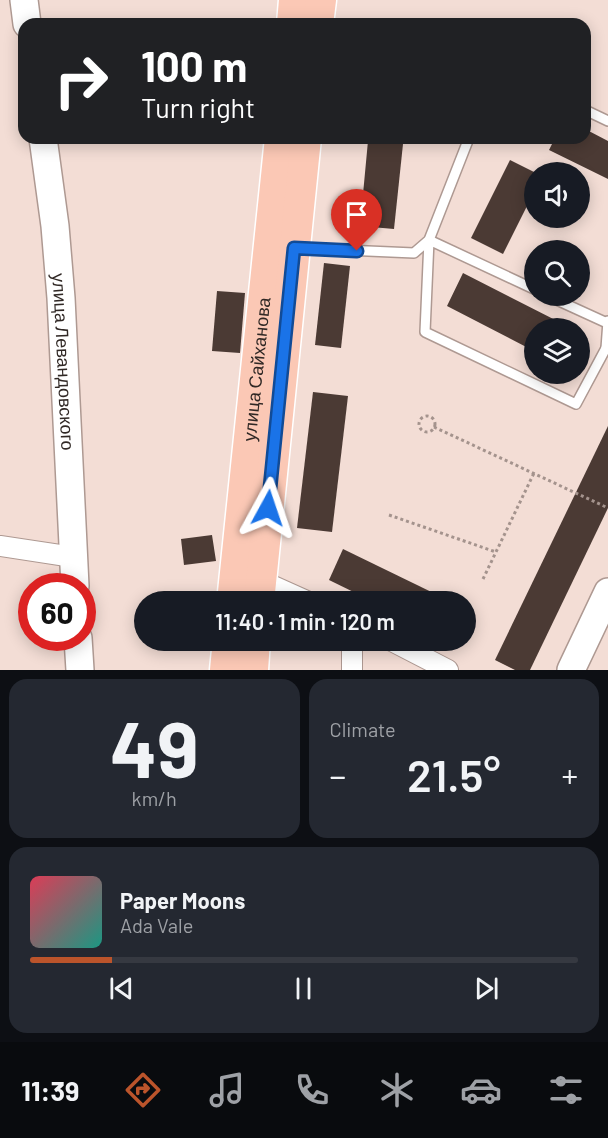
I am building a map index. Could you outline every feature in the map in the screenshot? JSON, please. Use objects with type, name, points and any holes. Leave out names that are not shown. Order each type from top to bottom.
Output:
[{"type":"main road","points":[[292,18],[294,0]]},
{"type":"main road","points":[[319,18],[321,0]]},
{"type":"main road","name":"улица Сайханова","points":[[246,590],[280,144]]},
{"type":"main road","name":"улица Сайханова","points":[[246,590],[294,248],[305,144]]},
{"type":"main road","points":[[225,670],[227,651]]},
{"type":"main road","points":[[253,670],[254,651]]},
{"type":"street","points":[[24,0],[26,18]]},
{"type":"street","name":"улица Левандовского","points":[[44,144],[55,226],[61,298],[74,573]]},
{"type":"street","points":[[0,546],[73,557]]},
{"type":"street","points":[[570,670],[608,592]]},
{"type":"street","points":[[79,651],[80,670]]},
{"type":"street","points":[[352,651],[352,670]]},
{"type":"street","points":[[411,651],[448,670]]},
{"type":"lane","points":[[591,113],[608,122]]},
{"type":"lane","points":[[467,144],[429,240],[425,332],[576,404],[607,349],[608,322],[571,306]]},
{"type":"lane","points":[[294,248],[414,253],[429,240]]},
{"type":"lane","points":[[429,240],[524,284]]},
{"type":"path","points":[[424,416],[430,416],[434,420],[434,427],[430,431],[424,431],[419,427],[419,421],[424,416]]},
{"type":"path","points":[[434,427],[608,508]]},
{"type":"path","points":[[483,579],[534,473]]},
{"type":"path","points":[[389,515],[496,552]]},
{"type":"building","points":[[591,132],[608,141],[608,179],[590,170],[590,162],[573,162],[549,150],[552,144],[591,144]]},
{"type":"building","points":[[368,144],[403,144],[394,229],[360,226]]},
{"type":"building","points":[[510,160],[524,167],[524,212],[503,254],[471,238]]},
{"type":"building","points":[[324,263],[350,266],[341,348],[315,345]]},
{"type":"building","points":[[463,273],[551,318],[524,318],[524,346],[447,306]]},
{"type":"building","points":[[217,291],[245,293],[240,353],[212,351]]},
{"type":"building","points":[[313,392],[348,396],[332,532],[297,528]]},
{"type":"building","points":[[608,426],[608,508],[530,670],[515,670],[495,660]]},
{"type":"building","points":[[212,535],[216,561],[184,565],[181,539]]},
{"type":"building","points":[[343,549],[429,591],[352,591],[329,580]]},
{"type":"route","points":[[268,508],[294,248],[357,251]]}]
